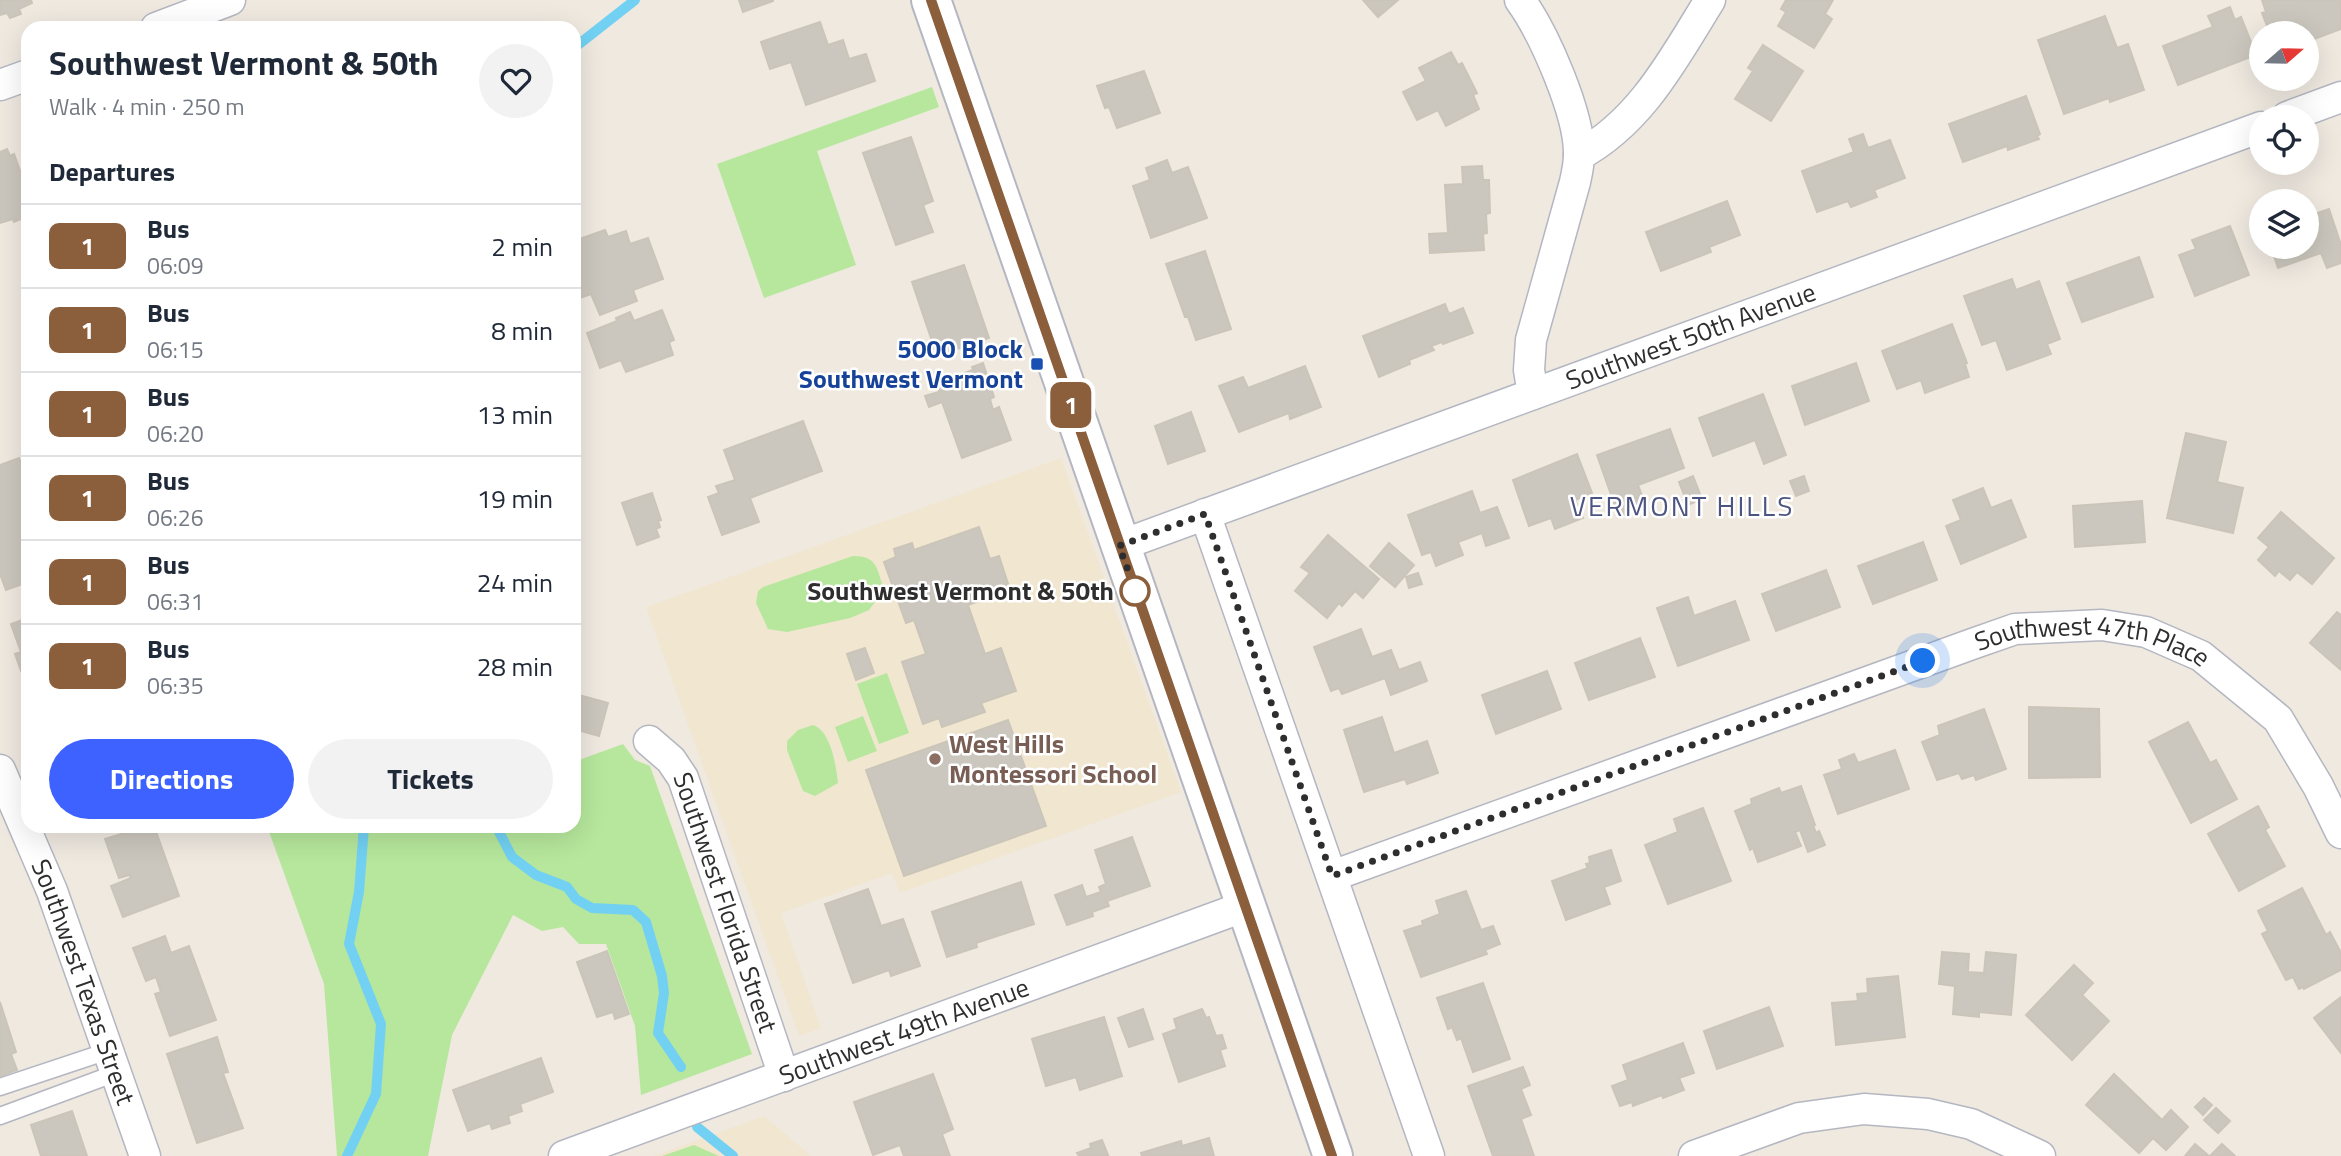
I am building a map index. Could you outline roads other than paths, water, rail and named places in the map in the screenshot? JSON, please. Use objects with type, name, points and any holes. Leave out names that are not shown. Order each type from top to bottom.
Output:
[{"type":"main road","points":[[931,0],[1332,1156]]},
{"type":"street","points":[[174,21],[230,0]]},
{"type":"street","points":[[1520,0],[1546,47],[1566,98],[1575,122],[1579,155],[1576,182],[1531,340],[1529,370],[1534,394]]},
{"type":"street","points":[[1579,155],[1601,143],[1654,89],[1710,0]]},
{"type":"street","points":[[0,85],[21,78]]},
{"type":"street","points":[[2319,105],[2341,97]]},
{"type":"street","name":"Southwest 50th Avenue","points":[[1119,546],[2249,131]]},
{"type":"street","points":[[1205,514],[1429,1156]]},
{"type":"street","name":"Southwest 47th Place","points":[[1332,876],[2015,629],[2069,625],[2102,625],[2146,632],[2201,656],[2230,677],[2278,719],[2318,786],[2341,832]]},
{"type":"street","name":"Southwest Florida Street","points":[[649,740],[671,760],[683,778],[785,1076]]},
{"type":"street","name":"Southwest Texas Street","points":[[0,770],[21,817]]},
{"type":"street","name":"Southwest Texas Street","points":[[28,833],[145,1156]]},
{"type":"street","name":"Southwest 49th Avenue","points":[[564,1156],[1246,906]]},
{"type":"street","points":[[1694,1156],[1799,1118],[1864,1109],[1928,1114],[1971,1124],[2040,1156]]},
{"type":"lane","points":[[0,1087],[112,1062]]},
{"type":"lane","points":[[0,1115],[112,1062]]},
{"type":"waterway","points":[[581,42],[635,0]]},
{"type":"waterway","points":[[347,1156],[376,1094],[381,1024],[349,944],[359,892],[363,833]]},
{"type":"waterway","points":[[500,833],[512,857],[536,875],[567,887],[576,899],[592,908],[633,910],[646,922],[662,976],[664,993],[658,1033],[681,1067]]},
{"type":"waterway","points":[[697,1127],[733,1156]]},
{"type":"place","name":"5000 Block Southwest Vermont","points":[[1037,364]]},
{"type":"place","name":"Southwest Vermont & 50th","points":[[1135,591]]},
{"type":"place","name":"West Hills Montessori School","points":[[935,759]]},
{"type":"district","name":"VERMONT HILLS","points":[[1682,506]]}]
